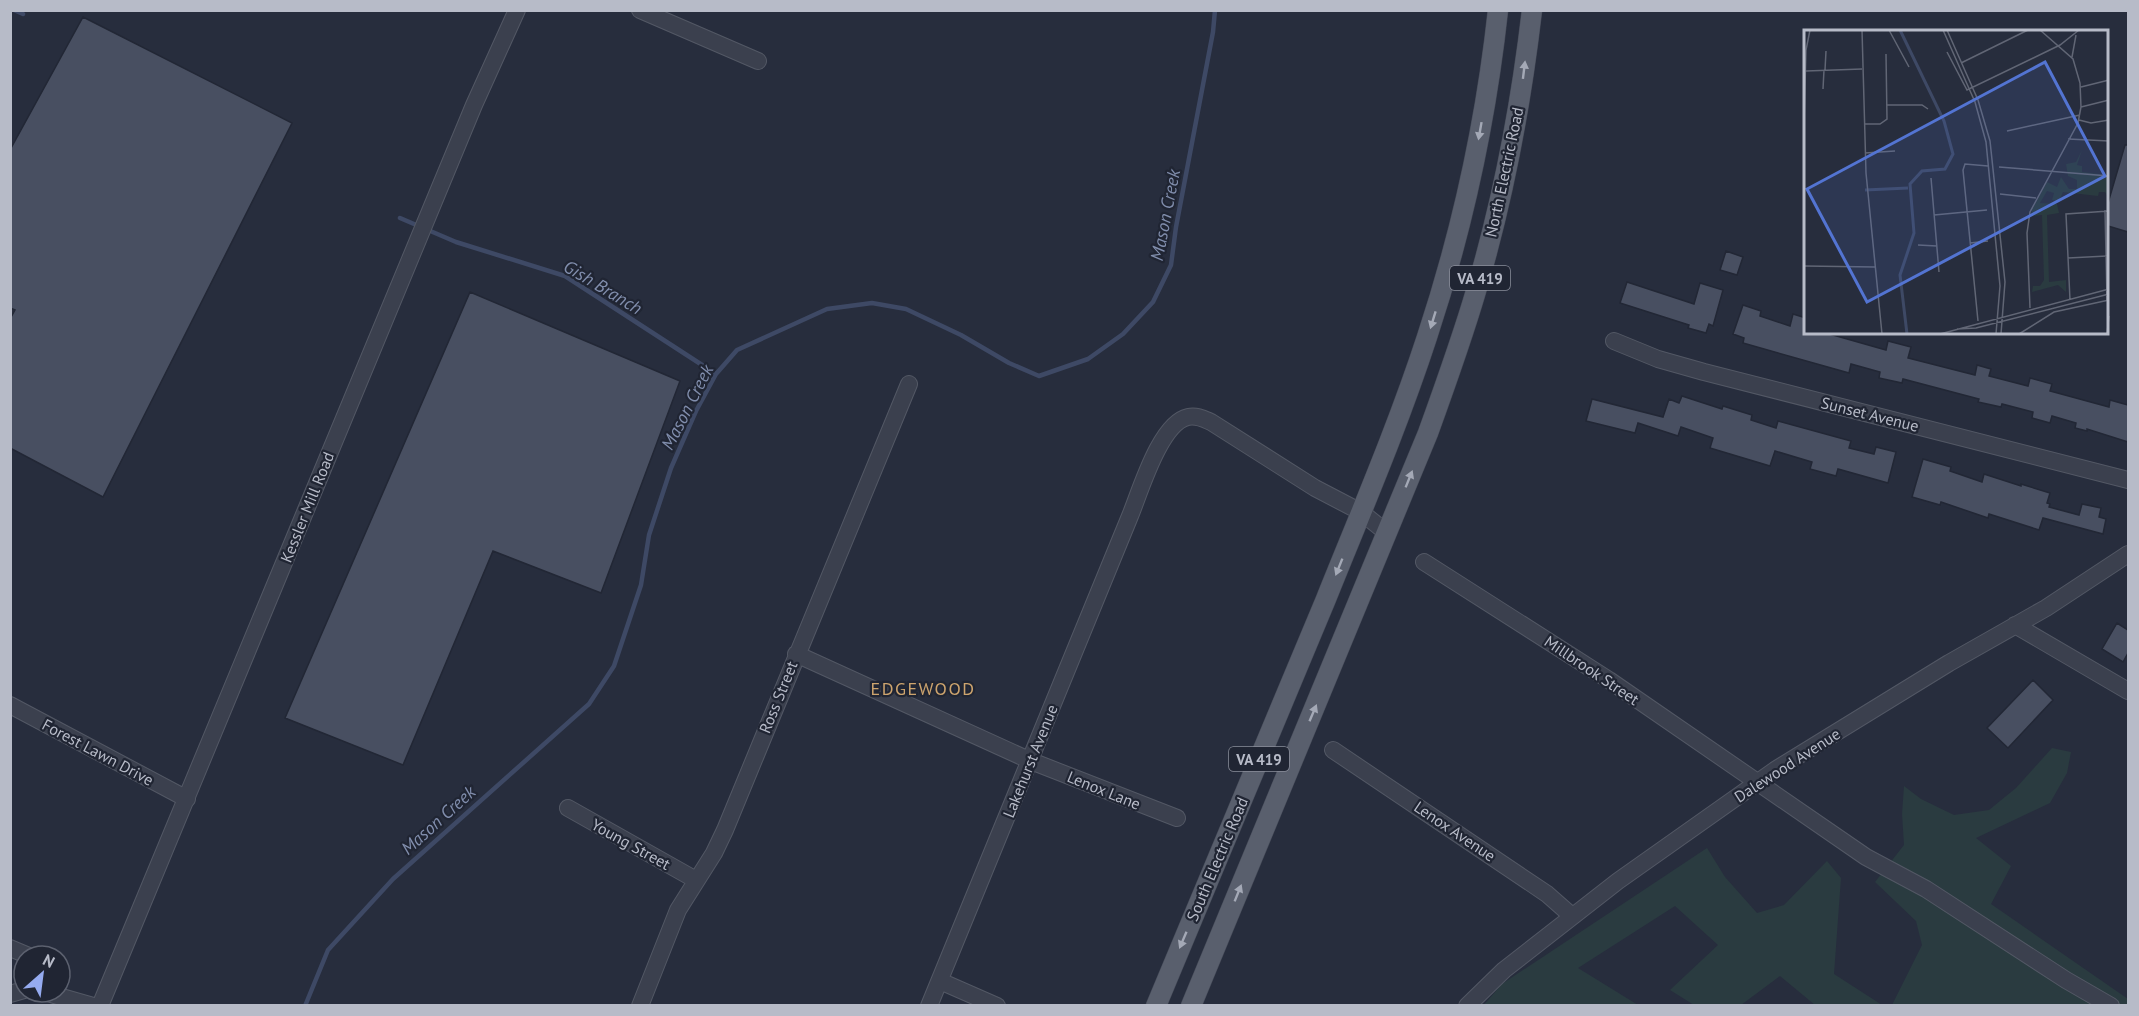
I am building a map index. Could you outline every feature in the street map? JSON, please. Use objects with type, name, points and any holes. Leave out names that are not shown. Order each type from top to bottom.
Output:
[{"type":"main road","name":"North Electric Road","points":[[1361,513],[1408,393],[1445,280],[1475,158],[1490,74],[1498,10]]},
{"type":"main road","name":"North Electric Road","points":[[1387,533],[1428,433],[1476,290],[1512,144],[1532,10]]},
{"type":"main road","name":"South Electric Road","points":[[1156,1005],[1361,513]]},
{"type":"main road","name":"South Electric Road","points":[[1191,1005],[1387,533]]},
{"type":"street","name":"Kessler Mill Road","points":[[100,1005],[474,105],[517,10]]},
{"type":"street","points":[[639,10],[758,61]]},
{"type":"street","name":"Sunset Avenue","points":[[1614,341],[1658,359],[1704,372],[2128,480]]},
{"type":"street","name":"Ross Street","points":[[640,1005],[678,910],[725,831],[909,384]]},
{"type":"street","name":"Lakehurst Avenue","points":[[929,1005],[1159,447],[1178,421],[1198,416],[1211,422],[1314,488],[1361,513]]},
{"type":"street","points":[[1361,513],[1387,533]]},
{"type":"street","name":"Dalewood Avenue","points":[[1467,1005],[1504,970],[1572,916],[1757,783],[1919,682],[2046,608],[2128,554]]},
{"type":"street","name":"Millbrook Street","points":[[1424,562],[1609,680],[1866,857],[1926,889],[2066,980],[2111,1005]]},
{"type":"street","points":[[2015,625],[2128,691]]},
{"type":"street","points":[[796,654],[1031,761]]},
{"type":"street","name":"Forest Lawn Drive","points":[[10,705],[186,799]]},
{"type":"street","name":"Lenox Avenue","points":[[1334,750],[1547,894],[1572,916]]},
{"type":"street","name":"Lenox Lane","points":[[1031,761],[1177,818]]},
{"type":"street","name":"Young Street","points":[[568,808],[696,880]]},
{"type":"street","points":[[940,981],[998,1005]]},
{"type":"street","points":[[72,999],[93,1005]]},
{"type":"shaded area","points":[[2052,748],[2071,752],[2067,773],[2050,803],[1976,838],[2011,866],[1991,904],[2128,999],[2128,1005],[1892,1005],[1922,945],[1916,921],[1875,882],[1904,845],[1902,814],[1904,786],[1921,799],[1954,815],[1989,810],[2016,788]]},
{"type":"shaded area","points":[[1707,848],[1725,877],[1757,913],[1784,905],[1827,861],[1841,878],[1834,974],[1882,1005],[1815,1005],[1780,976],[1741,1005],[1694,1005],[1670,990],[1718,945],[1675,906],[1578,968],[1638,1005],[1483,1006],[1502,984]]},
{"type":"building","points":[[83,17],[292,123],[103,497],[10,448],[10,319],[15,310],[10,308],[10,150]]},
{"type":"building","points":[[2125,145],[2128,145],[2128,232],[2109,226],[2109,200]]},
{"type":"building","points":[[1726,251],[1743,257],[1737,275],[1720,270]]},
{"type":"building","points":[[1627,282],[1694,304],[1700,283],[1723,290],[1713,326],[1709,324],[1706,333],[1688,328],[1689,325],[1620,303]]},
{"type":"building","points":[[470,292],[680,381],[601,593],[493,551],[403,765],[285,718]]},
{"type":"building","points":[[1743,305],[1761,311],[1760,316],[1790,326],[1793,314],[1804,317],[1804,334],[1830,334],[1886,350],[1888,341],[1911,347],[1908,358],[1975,375],[1977,365],[1991,369],[1989,376],[2028,386],[2030,378],[2052,384],[2050,391],[2109,407],[2110,400],[2128,405],[2128,442],[2087,429],[2087,431],[2075,428],[2076,423],[2052,416],[2050,423],[2032,418],[2033,412],[2002,404],[2001,407],[1978,402],[1979,399],[1903,379],[1902,383],[1879,378],[1880,372],[1851,364],[1849,373],[1743,343],[1744,338],[1733,334]]},
{"type":"building","points":[[1682,396],[1722,409],[1723,406],[1752,415],[1751,420],[1776,428],[1778,421],[1851,441],[1849,448],[1874,454],[1876,447],[1896,452],[1888,483],[1838,469],[1836,476],[1810,469],[1812,462],[1775,451],[1770,466],[1710,448],[1713,438],[1681,427],[1678,436],[1638,423],[1635,433],[1586,421],[1592,399],[1663,417],[1669,399],[1679,403]]},
{"type":"building","points":[[1923,459],[1951,467],[1950,471],[1982,482],[1984,474],[2050,493],[2047,503],[2050,504],[2049,507],[2079,515],[2082,504],[2101,508],[2099,517],[2106,519],[2103,534],[2043,518],[2039,530],[1989,514],[1988,518],[1941,502],[1940,505],[1912,497]]},
{"type":"building","points":[[2117,623],[2128,630],[2128,653],[2123,662],[2102,649]]},
{"type":"building","points":[[2033,680],[2053,700],[2008,748],[1987,728]]},
{"type":"waterway","name":"Gish Branch","points":[[14,10],[23,14]]},
{"type":"waterway","name":"Mason Creek","points":[[305,1006],[328,950],[393,879],[589,704],[614,666],[641,585],[649,535],[671,468],[696,411],[716,374],[737,350],[827,309],[872,303],[906,309],[961,335],[1009,363],[1039,376],[1088,359],[1123,334],[1153,302],[1171,265],[1215,10]]},
{"type":"waterway","name":"Gish Branch","points":[[400,218],[456,242],[565,276],[716,374]]},
{"type":"district","name":"EDGEWOOD","points":[[923,688]]}]
